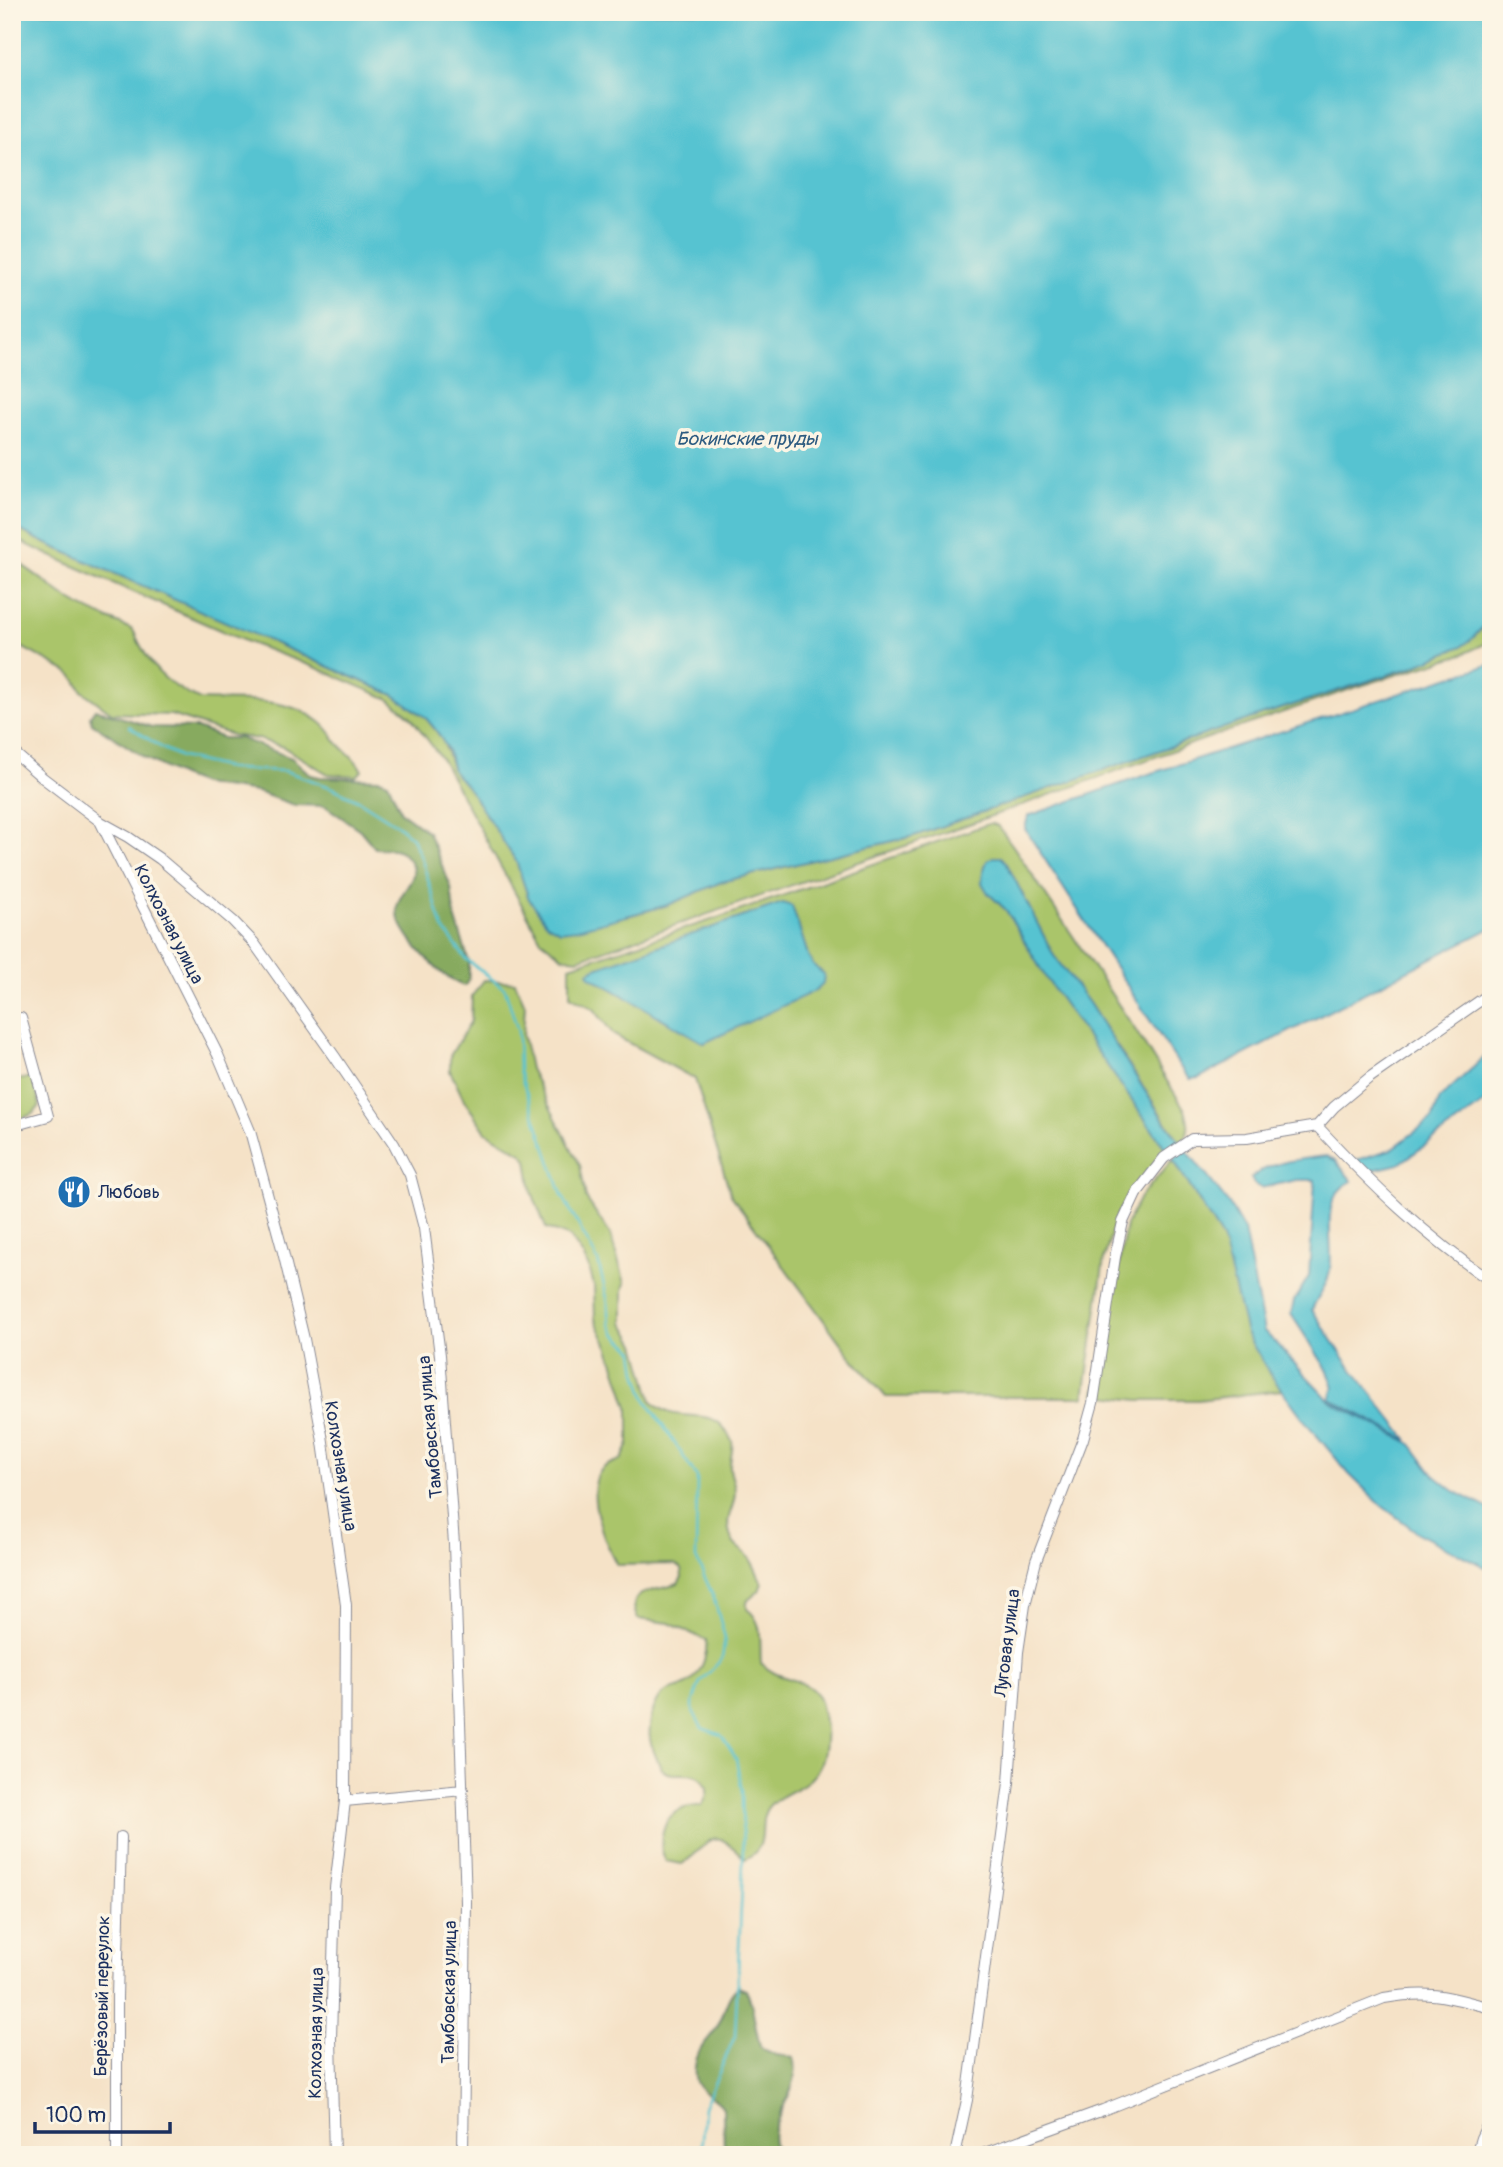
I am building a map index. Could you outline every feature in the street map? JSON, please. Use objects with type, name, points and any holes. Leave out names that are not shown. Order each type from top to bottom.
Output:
[{"type":"street","points":[[12,751],[101,822]]},
{"type":"street","name":"Тамбовская улица","points":[[101,822],[128,836],[160,859],[210,899],[254,943],[394,1144],[410,1175],[424,1228],[440,1355],[454,1544],[466,1902],[463,2155]]},
{"type":"street","name":"Колхозная улица","points":[[101,822],[218,1055],[250,1131],[304,1339],[321,1435],[346,1605],[345,1801],[335,1888],[332,2002],[331,2107],[334,2155]]},
{"type":"street","points":[[1491,993],[1369,1078],[1334,1107],[1317,1126],[1379,1190],[1459,1258],[1491,1281]]},
{"type":"street","points":[[12,1126],[48,1116],[21,1018]]},
{"type":"street","name":"Луговая улица","points":[[955,2155],[967,2100],[1009,1783],[1018,1652],[1025,1605],[1036,1561],[1083,1439],[1093,1403],[1122,1222],[1136,1194],[1164,1157],[1192,1139],[1247,1138],[1317,1126]]},
{"type":"street","points":[[345,1801],[463,1790]]},
{"type":"street","name":"Берёзовый переулок","points":[[117,2155],[121,1837]]},
{"type":"street","points":[[980,2155],[1103,2110],[1384,1998],[1429,1993],[1491,2008]]},
{"type":"street","points":[[1476,2155],[1491,2118]]},
{"type":"green space","points":[[12,526],[47,544],[394,695],[425,717],[443,740],[453,771],[469,789],[516,861],[529,899],[628,916],[668,905],[721,882],[914,836],[1258,716],[1412,667],[1462,646],[1491,618],[1491,641],[1463,654],[1205,739],[972,823],[578,959],[563,957],[541,940],[441,758],[410,716],[389,699],[247,642],[49,555],[12,537]]},
{"type":"green space","points":[[12,559],[75,603],[133,630],[151,663],[167,680],[187,694],[200,700],[278,704],[307,713],[325,726],[362,771],[356,776],[328,774],[283,747],[232,735],[171,715],[112,713],[82,691],[73,676],[66,671],[12,642]]},
{"type":"green space","points":[[95,709],[152,727],[197,728],[223,738],[240,738],[292,758],[311,775],[380,779],[388,782],[401,812],[428,832],[451,887],[454,913],[469,962],[469,979],[465,986],[445,975],[422,954],[398,918],[398,902],[413,873],[413,867],[402,853],[394,849],[375,848],[360,830],[325,806],[294,805],[257,792],[202,784],[181,776],[145,758],[92,723],[90,716]]},
{"type":"green space","points":[[991,823],[998,826],[1013,846],[1134,1028],[1185,1110],[1188,1123],[1188,1131],[1181,1143],[1089,1003],[1054,956],[1006,862],[1001,857],[993,857],[987,862],[983,872],[988,893],[1006,910],[1046,978],[1168,1152],[1134,1186],[1116,1217],[1104,1259],[1084,1397],[886,1397],[848,1353],[731,1195],[695,1079],[614,1035],[594,1009],[570,996],[570,966],[727,915]],"holes":[[[792,906],[809,958],[824,974],[704,1043],[593,978]]]},
{"type":"green space","points":[[484,980],[515,982],[525,1005],[523,1035],[530,1069],[580,1165],[586,1198],[610,1234],[625,1283],[623,1322],[636,1344],[652,1401],[670,1413],[709,1418],[724,1428],[731,1440],[730,1469],[735,1495],[728,1526],[733,1543],[749,1558],[762,1583],[759,1591],[747,1601],[747,1609],[753,1614],[759,1627],[761,1663],[778,1675],[809,1687],[820,1703],[825,1724],[825,1743],[817,1771],[804,1784],[771,1804],[763,1818],[759,1847],[745,1859],[733,1847],[718,1838],[712,1839],[682,1864],[666,1861],[663,1855],[663,1833],[673,1814],[682,1809],[702,1805],[707,1791],[702,1779],[697,1776],[672,1774],[662,1769],[650,1741],[651,1722],[659,1698],[694,1678],[704,1660],[706,1640],[669,1623],[638,1619],[634,1609],[639,1596],[678,1584],[682,1577],[681,1569],[674,1564],[617,1565],[602,1531],[595,1503],[597,1479],[604,1467],[622,1459],[629,1444],[629,1410],[609,1348],[595,1319],[594,1286],[590,1271],[570,1237],[546,1228],[532,1192],[527,1160],[523,1154],[486,1132],[464,1100],[450,1071],[450,1056],[471,1021],[472,996]]},
{"type":"green space","points":[[33,1077],[40,1106],[33,1114],[12,1122],[12,1081]]},
{"type":"green space","points":[[1173,1159],[1222,1238],[1268,1371],[1282,1390],[1198,1400],[1139,1400],[1095,1395],[1126,1225],[1140,1197]]},
{"type":"green space","points":[[738,1987],[746,1990],[749,1996],[761,2048],[776,2055],[794,2057],[796,2071],[793,2084],[774,2133],[774,2144],[780,2155],[724,2155],[723,2108],[701,2090],[696,2082],[698,2054],[717,2027],[731,1995]]},
{"type":"water","name":"Бокинские пруды","points":[[12,12],[1491,12],[1491,618],[1462,646],[1412,667],[1258,716],[914,836],[721,882],[668,905],[560,931],[547,924],[529,899],[516,861],[469,789],[453,771],[448,750],[425,717],[394,695],[47,544],[12,526]]},
{"type":"water","points":[[1491,664],[1491,928],[1199,1078],[1190,1079],[1025,829],[1028,816],[1146,775]]},
{"type":"water","points":[[993,857],[1001,857],[1006,862],[1054,956],[1089,1003],[1181,1143],[1168,1152],[1046,978],[1006,910],[988,893],[982,883],[987,861]]},
{"type":"water","points":[[782,903],[792,906],[809,958],[824,974],[823,984],[817,990],[704,1043],[590,976],[588,972],[596,968]]},
{"type":"water","points":[[1491,1051],[1491,1098],[1399,1164],[1364,1172],[1356,1160],[1392,1149],[1432,1119],[1440,1098]]},
{"type":"water","points":[[1185,1148],[1229,1204],[1244,1230],[1264,1331],[1331,1402],[1410,1443],[1434,1475],[1454,1491],[1491,1510],[1491,1570],[1421,1535],[1382,1506],[1349,1474],[1268,1371],[1246,1333],[1222,1238],[1173,1159]]},
{"type":"water","points":[[1326,1156],[1335,1160],[1352,1181],[1341,1189],[1334,1199],[1330,1223],[1329,1275],[1312,1310],[1347,1362],[1408,1440],[1330,1399],[1334,1388],[1328,1371],[1291,1314],[1294,1301],[1309,1276],[1315,1180],[1297,1180],[1261,1188],[1254,1184],[1251,1178],[1277,1164]]},
{"type":"waterway","points":[[129,726],[181,757],[232,769],[285,771],[333,788],[360,801],[396,824],[412,838],[421,857],[443,928],[466,959],[505,989],[518,1031],[519,1071],[562,1195],[598,1261],[608,1302],[610,1324],[614,1332],[634,1351],[646,1400],[697,1477],[696,1558],[714,1598],[725,1638],[722,1659],[700,1682],[693,1702],[693,1711],[702,1728],[721,1735],[736,1758],[742,1792],[743,1864],[735,2036],[704,2107],[701,2155]]},
{"type":"place","name":"Любовь","points":[[74,1192]]}]
